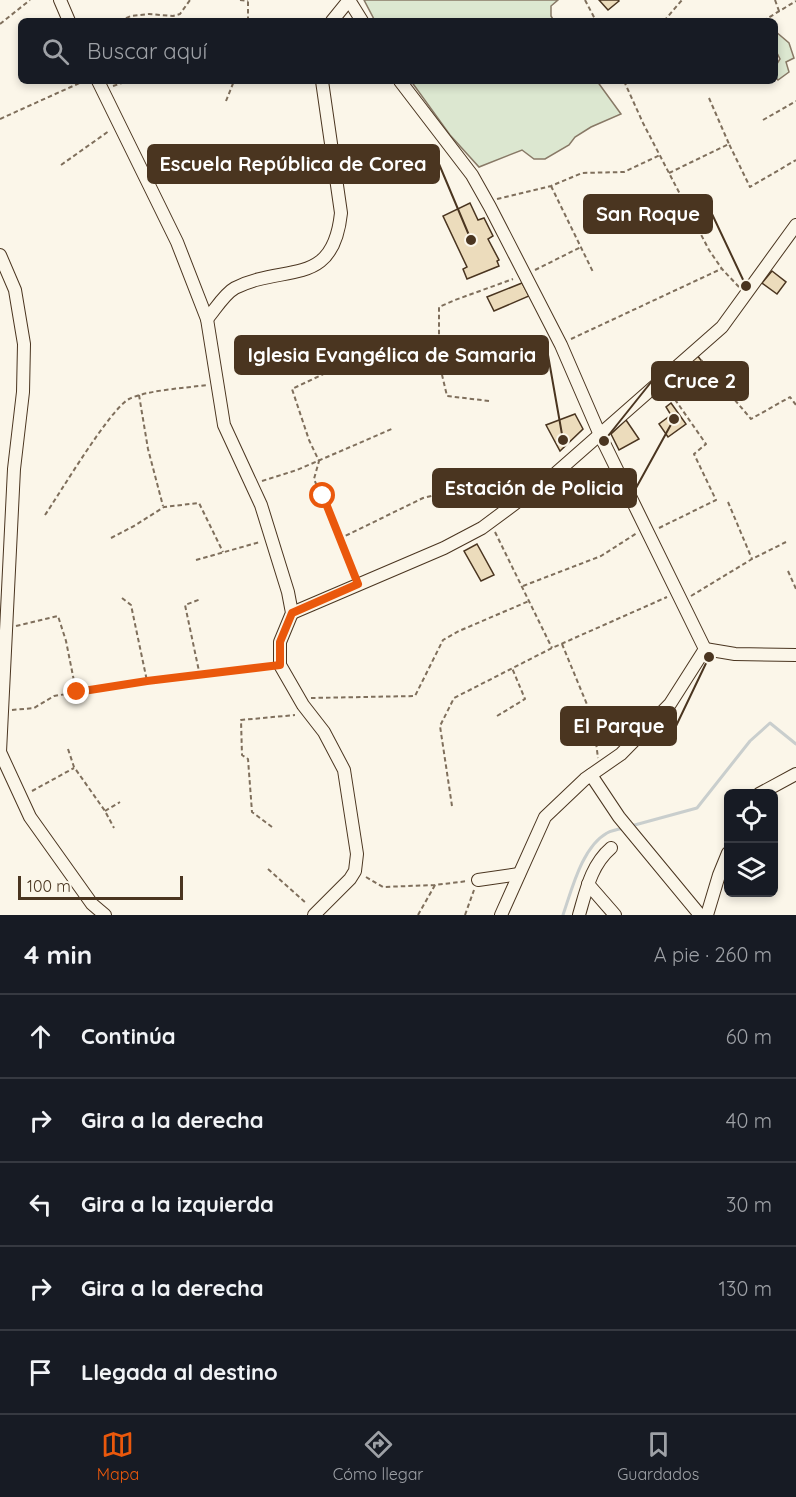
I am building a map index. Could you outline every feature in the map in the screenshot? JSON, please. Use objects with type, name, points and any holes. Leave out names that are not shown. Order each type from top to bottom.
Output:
[{"type":"street","points":[[60,0],[68,18]]},
{"type":"street","points":[[334,18],[349,0],[360,18]]},
{"type":"street","points":[[207,319],[233,289],[280,273],[299,272],[322,262],[332,249],[339,231],[341,213],[322,84]]},
{"type":"street","points":[[402,84],[472,175],[487,201],[561,345],[600,435],[705,649]]},
{"type":"street","points":[[100,85],[177,242],[207,319],[224,425],[261,505],[288,592],[292,613],[280,642],[280,665],[310,714],[324,732],[345,770],[357,854],[356,871],[315,914]]},
{"type":"street","points":[[292,613],[444,548],[490,521],[556,472],[722,327],[796,225]]},
{"type":"street","points":[[0,255],[15,290],[24,344],[23,392],[14,469],[4,711],[0,752],[30,817],[85,895],[105,915]]},
{"type":"street","points":[[705,649],[735,654],[796,654]]},
{"type":"street","points":[[501,915],[545,818],[595,772],[621,754],[670,704],[705,649]]},
{"type":"street","points":[[595,772],[619,817],[700,915]]},
{"type":"street","points":[[768,789],[796,774]]},
{"type":"street","points":[[579,915],[588,884],[601,857],[610,848]]},
{"type":"street","points":[[706,915],[724,864]]},
{"type":"street","points":[[478,880],[519,874]]},
{"type":"street","points":[[588,884],[615,915]]},
{"type":"path","points":[[0,24],[30,0]]},
{"type":"path","points":[[126,18],[149,14],[173,16],[180,14],[190,0]]},
{"type":"path","points":[[240,0],[248,1],[248,18]]},
{"type":"path","points":[[585,0],[594,18]]},
{"type":"path","points":[[667,18],[682,0]]},
{"type":"path","points":[[775,0],[779,11]]},
{"type":"path","points":[[768,18],[796,1]]},
{"type":"path","points":[[0,119],[77,84]]},
{"type":"path","points":[[226,101],[233,84]]},
{"type":"path","points":[[625,84],[709,250],[722,269],[746,294]]},
{"type":"path","points":[[709,98],[750,187],[796,160]]},
{"type":"path","points":[[763,120],[796,101]]},
{"type":"path","points":[[61,165],[119,125]]},
{"type":"path","points":[[669,173],[729,144]]},
{"type":"path","points":[[487,201],[551,186],[582,173],[624,172],[660,155]]},
{"type":"path","points":[[551,186],[594,272]]},
{"type":"path","points":[[489,401],[447,396],[439,362],[439,307],[525,275],[581,247]]},
{"type":"path","points":[[561,345],[722,269]]},
{"type":"path","points":[[321,340],[337,358],[334,369],[292,389],[319,460],[314,478],[358,584]]},
{"type":"path","points":[[694,351],[751,419],[790,397],[796,405]]},
{"type":"path","points":[[522,586],[601,556],[646,531],[716,500],[694,454],[706,444],[662,381]]},
{"type":"path","points":[[45,515],[111,418],[127,400],[140,395],[216,383]]},
{"type":"path","points":[[140,395],[148,449],[164,507]]},
{"type":"path","points":[[251,484],[297,470],[394,428]]},
{"type":"path","points":[[339,538],[390,516],[423,498],[443,493]]},
{"type":"path","points":[[728,502],[752,559]]},
{"type":"path","points":[[111,538],[164,507],[199,503],[223,552]]},
{"type":"path","points":[[490,521],[552,648]]},
{"type":"path","points":[[196,560],[271,539]]},
{"type":"path","points":[[452,806],[440,726],[454,698],[552,648],[622,616],[679,597],[786,542]]},
{"type":"path","points":[[788,571],[796,589]]},
{"type":"path","points":[[122,598],[131,606],[147,681]]},
{"type":"path","points":[[200,676],[185,605],[201,599]]},
{"type":"path","points":[[300,698],[415,696],[443,640],[459,630],[529,600]]},
{"type":"path","points":[[8,628],[58,616],[77,692]]},
{"type":"path","points":[[562,644],[593,719],[595,772]]},
{"type":"path","points":[[4,711],[34,708],[54,696],[77,692],[280,665]]},
{"type":"path","points":[[497,716],[525,699],[512,668]]},
{"type":"path","points":[[272,827],[252,812],[248,759],[242,755],[240,720],[310,714]]},
{"type":"path","points":[[68,749],[74,767],[114,828]]},
{"type":"path","points":[[21,797],[74,767]]},
{"type":"path","points":[[105,811],[120,802]]},
{"type":"path","points":[[268,869],[315,914]]},
{"type":"path","points":[[356,871],[383,886],[435,885],[478,880],[465,915]]},
{"type":"path","points":[[418,915],[435,885]]},
{"type":"green space","points":[[364,0],[558,0],[551,6],[552,18],[373,18]]},
{"type":"green space","points":[[778,34],[789,43],[794,58],[786,62],[789,72],[778,80],[780,59]]},
{"type":"green space","points":[[413,84],[599,84],[621,114],[591,127],[575,137],[569,145],[545,159],[534,159],[522,150],[479,167],[450,135]]},
{"type":"building","points":[[599,0],[618,0],[619,1],[608,10]]},
{"type":"building","points":[[470,203],[478,220],[484,218],[493,236],[488,239],[499,260],[497,261],[499,266],[467,279],[463,269],[467,267],[443,216]]},
{"type":"building","points":[[772,271],[786,282],[777,294],[762,283]]},
{"type":"building","points":[[522,283],[529,296],[494,311],[487,297]]},
{"type":"building","points":[[694,351],[718,383],[699,392],[681,369]]},
{"type":"building","points":[[671,403],[686,424],[668,437],[659,424],[671,415],[666,407]]},
{"type":"building","points":[[575,414],[583,429],[560,451],[546,425]]},
{"type":"building","points":[[626,420],[639,439],[619,450],[611,434]]},
{"type":"building","points":[[477,544],[494,575],[481,581],[464,551]]},
{"type":"waterway","points":[[631,826],[697,808],[750,741],[770,723],[796,744]]},
{"type":"waterway","points":[[563,915],[574,881],[591,848],[607,833],[625,828]]},
{"type":"place","name":"Escuela República de Corea","points":[[471,240]]},
{"type":"place","name":"San Roque","points":[[746,286]]},
{"type":"place","name":"Estación de Policia","points":[[674,419]]},
{"type":"place","name":"Iglesia Evangélica de Samaria","points":[[563,440]]},
{"type":"place","name":"Cruce 2","points":[[604,441]]},
{"type":"place","name":"El Parque","points":[[709,657]]},
{"type":"route","points":[[77,692],[280,665],[280,642],[292,613],[358,584],[323,496]]}]
